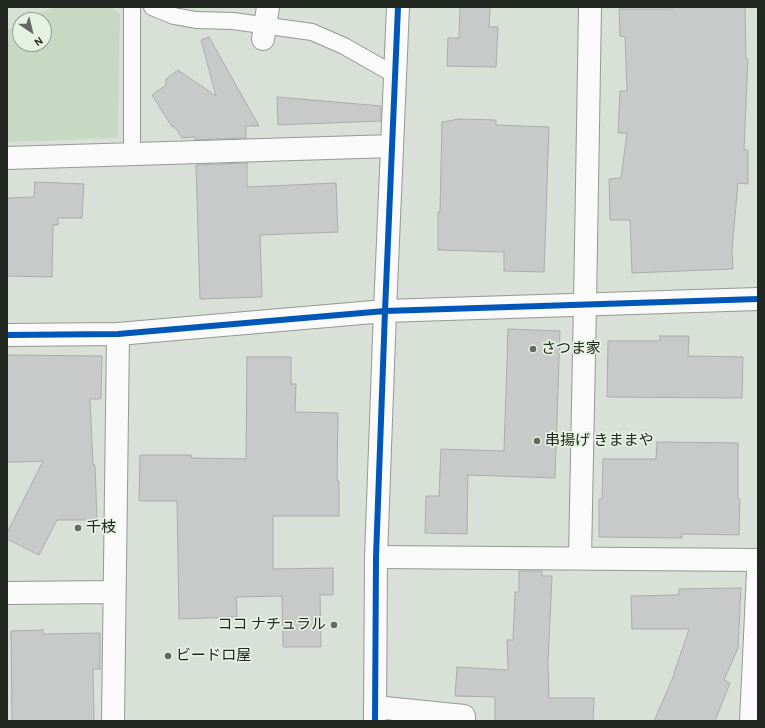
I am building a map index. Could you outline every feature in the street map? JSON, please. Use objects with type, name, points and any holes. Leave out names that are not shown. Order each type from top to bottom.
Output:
[{"type":"street","points":[[398,7],[376,557],[375,714],[464,716],[464,721]]},
{"type":"street","points":[[580,558],[590,7]]},
{"type":"street","points":[[7,158],[392,146]]},
{"type":"street","points":[[7,335],[118,334],[385,311],[758,299]]},
{"type":"street","points":[[112,721],[118,334]]},
{"type":"street","points":[[376,557],[758,560]]},
{"type":"street","points":[[751,721],[758,572]]},
{"type":"street","points":[[7,593],[114,592]]},
{"type":"lane","points":[[132,7],[132,154]]},
{"type":"lane","points":[[152,7],[174,16],[196,20],[265,24],[312,32],[344,46],[395,75]]},
{"type":"green space","points":[[56,7],[111,7],[120,14],[118,138],[7,142],[7,30],[12,27],[12,52],[52,52],[52,12],[41,12]]},
{"type":"building","points":[[460,7],[490,7],[489,27],[498,27],[496,67],[447,66],[448,38],[459,38]]},
{"type":"building","points":[[673,7],[745,7],[746,59],[748,59],[744,150],[748,150],[748,184],[738,183],[732,249],[733,269],[632,273],[630,220],[610,220],[609,179],[621,178],[627,133],[618,133],[620,91],[627,91],[625,37],[620,36],[619,9],[672,9]]},
{"type":"building","points":[[209,37],[259,126],[246,126],[246,138],[195,140],[195,137],[182,138],[174,126],[172,127],[152,95],[166,85],[166,79],[178,70],[216,96],[201,40]]},
{"type":"building","points":[[277,97],[381,106],[381,121],[278,125]]},
{"type":"building","points":[[460,119],[496,120],[496,125],[549,127],[544,272],[504,271],[504,252],[438,250],[442,122]]},
{"type":"building","points":[[247,163],[247,187],[336,183],[338,232],[260,235],[262,297],[200,299],[196,165]]},
{"type":"building","points":[[35,182],[84,184],[82,218],[58,218],[58,225],[53,225],[52,277],[7,276],[7,198],[34,197]]},
{"type":"building","points":[[508,329],[560,331],[555,478],[468,475],[467,534],[425,533],[426,496],[439,496],[441,449],[504,451]]},
{"type":"building","points":[[660,336],[689,336],[688,356],[743,357],[742,398],[607,397],[608,341],[660,341]]},
{"type":"building","points":[[7,355],[102,356],[101,399],[90,399],[97,520],[57,520],[39,555],[7,539],[7,533],[43,461],[7,462]]},
{"type":"building","points":[[247,357],[291,357],[291,384],[296,384],[295,412],[338,413],[337,481],[339,481],[339,516],[273,516],[273,569],[333,568],[333,595],[320,595],[321,647],[283,647],[282,596],[236,597],[237,617],[179,619],[177,501],[139,501],[140,455],[191,455],[191,458],[246,459]]},
{"type":"building","points":[[657,442],[738,443],[738,499],[740,499],[739,535],[682,534],[682,538],[599,537],[599,499],[602,499],[603,459],[656,459]]},
{"type":"building","points":[[519,571],[542,571],[542,576],[552,576],[548,664],[549,698],[594,698],[593,721],[495,721],[495,697],[455,696],[457,667],[508,670],[507,640],[513,640],[515,592],[519,592]]},
{"type":"building","points":[[741,588],[738,648],[724,680],[730,683],[715,721],[654,721],[674,675],[689,629],[632,629],[631,596],[679,595],[679,589]]},
{"type":"building","points":[[43,630],[43,634],[100,633],[100,669],[93,669],[94,721],[12,721],[11,631]]},
{"type":"cycle path","points":[[375,721],[376,557],[398,7]]},
{"type":"cycle path","points":[[7,335],[118,334],[385,311],[758,299]]},
{"type":"place","name":"さつま家","points":[[533,349]]},
{"type":"place","name":"串揚げ きままや","points":[[537,441]]},
{"type":"place","name":"千枝","points":[[78,528]]},
{"type":"place","name":"ココ ナチュラル","points":[[334,625]]},
{"type":"place","name":"ビードロ屋","points":[[168,656]]}]
